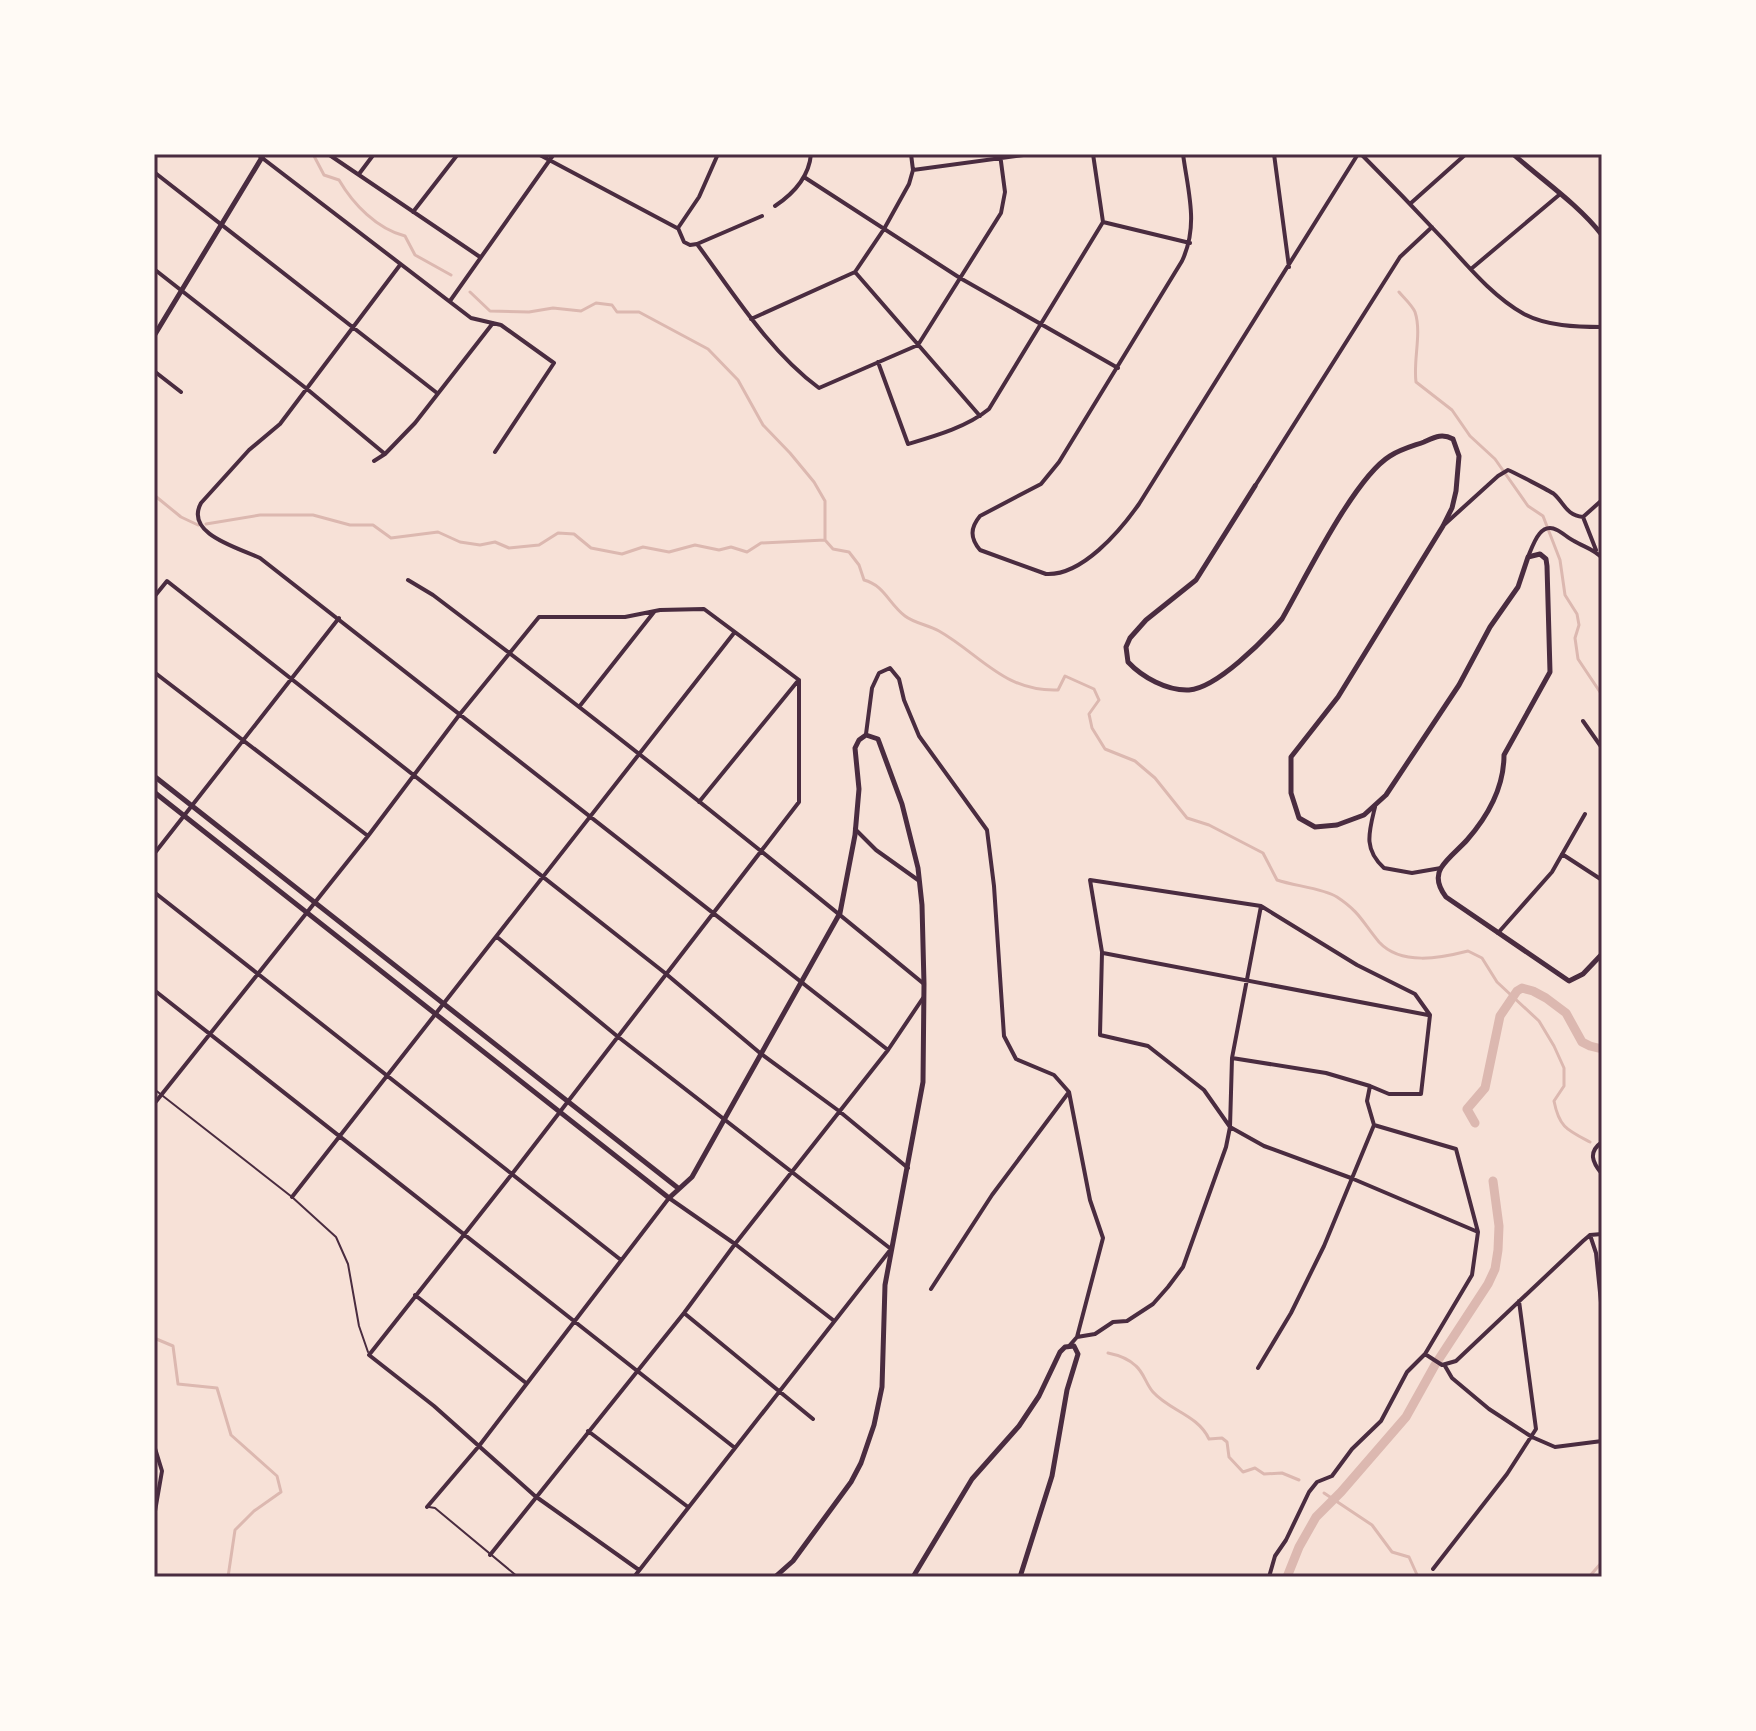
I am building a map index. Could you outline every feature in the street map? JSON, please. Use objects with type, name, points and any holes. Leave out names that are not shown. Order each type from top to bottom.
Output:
[{"type":"street","points":[[328,154],[480,257]]},
{"type":"street","points":[[359,174],[374,154]]},
{"type":"street","points":[[413,212],[458,154]]},
{"type":"street","points":[[538,154],[678,228],[684,242],[690,245],[762,216]]},
{"type":"street","points":[[450,301],[554,154]]},
{"type":"street","points":[[678,228],[699,197],[718,154]]},
{"type":"street","points":[[775,206],[792,195],[804,177],[811,154]]},
{"type":"street","points":[[751,319],[855,272],[909,184],[913,170],[911,154]]},
{"type":"street","points":[[913,170],[1031,154]]},
{"type":"street","points":[[878,362],[908,444],[930,438],[989,409],[1103,222],[1093,154]]},
{"type":"street","points":[[1183,154],[1192,224],[1190,243],[1059,462],[1041,484],[980,516],[975,522],[971,532],[973,543],[980,550],[1054,575],[1071,570],[1109,541],[1139,504],[1360,154],[1507,303],[1526,315],[1546,322],[1602,327]]},
{"type":"street","points":[[1274,154],[1289,267]]},
{"type":"street","points":[[1410,203],[1466,154]]},
{"type":"street","points":[[1513,154],[1586,215],[1602,235]]},
{"type":"street","points":[[154,336],[261,155],[471,318],[501,325],[554,363],[495,452]]},
{"type":"street","points":[[697,244],[751,319],[796,371],[819,388],[918,345],[1001,213],[1005,192],[1000,156]]},
{"type":"street","points":[[154,172],[437,393]]},
{"type":"street","points":[[804,177],[960,278],[1118,368]]},
{"type":"street","points":[[1471,269],[1559,195]]},
{"type":"street","points":[[1103,222],[1190,243]]},
{"type":"street","points":[[1432,227],[1400,257],[1196,580],[1146,620],[1130,638],[1126,647],[1128,662],[1157,682],[1180,689],[1200,687],[1227,670],[1269,635],[1282,619],[1356,491],[1374,469],[1401,450],[1440,436],[1453,439],[1459,456],[1456,491],[1443,526],[1338,697],[1291,757],[1289,771],[1293,804],[1299,818],[1306,824],[1325,828],[1364,815],[1395,785],[1459,685],[1490,627],[1518,587],[1541,531],[1547,527],[1556,528],[1571,540],[1598,553]]},
{"type":"street","points":[[400,265],[280,424],[249,450],[201,503],[197,518],[204,531],[260,558],[888,1050]]},
{"type":"street","points":[[154,269],[385,454]]},
{"type":"street","points":[[855,272],[980,416]]},
{"type":"street","points":[[374,461],[415,423],[493,323]]},
{"type":"street","points":[[154,371],[181,392]]},
{"type":"street","points":[[1443,526],[1508,470],[1532,485],[1551,491],[1567,512],[1574,516],[1583,517],[1602,500]]},
{"type":"street","points":[[1583,517],[1602,558]]},
{"type":"street","points":[[1528,557],[1540,554],[1546,559],[1550,672],[1504,755],[1504,768],[1495,799],[1469,839],[1441,868],[1438,876],[1440,888],[1446,897],[1569,981],[1583,974],[1602,954]]},
{"type":"street","points":[[408,580],[433,595],[579,707],[840,913],[924,984]]},
{"type":"street","points":[[154,597],[167,581],[908,1168]]},
{"type":"street","points":[[154,1104],[539,617],[625,617],[655,611],[704,609],[799,680]]},
{"type":"street","points":[[579,707],[655,611]]},
{"type":"street","points":[[154,854],[339,618]]},
{"type":"street","points":[[292,1197],[734,633]]},
{"type":"street","points":[[866,735],[872,688],[879,673],[890,668],[899,679],[919,736],[987,830],[1004,1036],[1016,1059],[1054,1075],[1069,1092],[1090,1200],[1103,1238],[1077,1337],[1060,1352],[1048,1382],[1019,1426],[972,1479],[913,1577]]},
{"type":"street","points":[[154,672],[368,836]]},
{"type":"street","points":[[699,803],[799,680]]},
{"type":"street","points":[[639,1570],[535,1496],[369,1355],[799,802],[799,680]]},
{"type":"street","points":[[1583,721],[1602,748]]},
{"type":"street","points":[[427,1507],[479,1446],[669,1198],[692,1177],[840,913],[859,789],[855,748],[866,735],[873,736],[882,746],[911,833],[920,881],[924,984],[923,1082],[891,1249],[883,1315],[882,1387],[874,1425],[861,1463],[827,1516],[793,1561],[775,1577]]},
{"type":"street","points":[[154,776],[678,1188]]},
{"type":"street","points":[[154,792],[669,1198],[735,1244],[833,1320]]},
{"type":"street","points":[[1375,807],[1370,827],[1370,852],[1384,868],[1412,873],[1441,868]]},
{"type":"street","points":[[1498,933],[1552,872],[1585,814]]},
{"type":"street","points":[[855,829],[876,850],[920,881]]},
{"type":"street","points":[[1562,854],[1602,880]]},
{"type":"street","points":[[1232,1058],[1326,1073],[1389,1094],[1421,1094],[1430,1015],[1415,994],[1357,965],[1261,906],[1090,880],[1102,952],[1100,1035],[1148,1046],[1204,1090],[1230,1127],[1264,1146],[1351,1178],[1478,1232]]},
{"type":"street","points":[[154,892],[621,1260]]},
{"type":"street","points":[[1077,1337],[1095,1334],[1113,1322],[1127,1321],[1153,1304],[1183,1267],[1226,1147],[1230,1127],[1232,1058],[1261,906]]},
{"type":"street","points":[[497,937],[617,1036],[891,1249]]},
{"type":"street","points":[[1102,952],[1430,1015]]},
{"type":"street","points":[[154,990],[735,1448]]},
{"type":"street","points":[[490,1555],[684,1313],[888,1050],[923,998]]},
{"type":"street","points":[[1258,1368],[1291,1313],[1324,1246],[1374,1125],[1367,1101],[1370,1086]]},
{"type":"street","points":[[931,1289],[992,1195],[1069,1092]]},
{"type":"street","points":[[1269,1577],[1275,1556],[1309,1492],[1317,1482],[1332,1476],[1352,1449],[1381,1421],[1407,1372],[1425,1354],[1472,1275],[1478,1232],[1456,1149],[1374,1125]]},
{"type":"street","points":[[1602,1142],[1594,1148],[1592,1155],[1594,1165],[1602,1174]]},
{"type":"street","points":[[1443,1365],[1463,1355],[1590,1235],[1602,1234]]},
{"type":"street","points":[[1590,1235],[1596,1253],[1602,1312]]},
{"type":"street","points":[[634,1577],[891,1249]]},
{"type":"street","points":[[415,1295],[526,1383]]},
{"type":"street","points":[[1433,1569],[1470,1524],[1532,1437],[1536,1420],[1519,1301]]},
{"type":"street","points":[[684,1313],[813,1419]]},
{"type":"street","points":[[1020,1577],[1052,1476],[1067,1390],[1077,1360],[1077,1349],[1070,1345]]},
{"type":"street","points":[[1425,1354],[1443,1365],[1452,1378],[1489,1409],[1532,1437],[1555,1447],[1602,1441]]},
{"type":"street","points":[[588,1431],[688,1507]]},
{"type":"street","points":[[154,1445],[162,1471],[154,1517]]},
{"type":"lane","points":[[154,1089],[292,1197],[336,1237],[348,1264],[359,1326],[369,1355]]},
{"type":"lane","points":[[427,1507],[435,1508],[518,1577]]},
{"type":"waterway","points":[[313,154],[324,175],[339,180],[367,214],[385,228],[405,236],[415,255],[451,275]]},
{"type":"waterway","points":[[470,292],[490,311],[529,312],[553,308],[581,311],[596,303],[612,305],[617,312],[639,312],[708,349],[738,380],[763,425],[814,482],[825,501],[825,539]]},
{"type":"waterway","points":[[1399,292],[1414,309],[1417,320],[1416,382],[1452,410],[1470,436],[1495,459],[1528,506],[1543,516],[1560,560],[1565,595],[1577,614],[1579,625],[1575,638],[1578,659],[1602,695]]},
{"type":"waterway","points":[[154,495],[181,517],[198,525]]},
{"type":"waterway","points":[[206,524],[260,515],[313,515],[350,525],[373,525],[391,538],[438,532],[460,542],[480,545],[495,542],[509,548],[539,545],[558,533],[574,534],[591,548],[622,554],[643,547],[669,552],[695,545],[719,550],[731,547],[747,552],[761,543],[825,540],[833,549],[849,552],[859,565],[864,580],[882,590],[905,616],[939,631],[1008,679],[1039,689],[1058,690],[1065,676],[1094,689],[1099,700],[1089,714],[1092,728],[1105,749],[1135,761],[1155,778],[1187,818],[1209,825],[1263,853],[1277,880],[1337,897],[1356,913],[1379,942],[1398,955],[1434,958],[1468,951],[1482,958],[1497,982],[1539,1021],[1554,1046],[1564,1068],[1564,1086],[1554,1101],[1558,1117],[1570,1131],[1590,1142]]},
{"type":"waterway","points":[[1475,1123],[1467,1109],[1485,1088],[1500,1016],[1522,988],[1546,998],[1566,1013],[1582,1042],[1602,1049]]},
{"type":"waterway","points":[[1287,1577],[1316,1517],[1406,1417],[1435,1365],[1488,1284],[1495,1269],[1498,1250],[1499,1226],[1493,1181]]},
{"type":"waterway","points":[[154,1338],[173,1346],[178,1384],[217,1388],[231,1435],[277,1476],[281,1492],[254,1511],[235,1530],[228,1577]]},
{"type":"waterway","points":[[1108,1353],[1133,1363],[1153,1392],[1198,1424],[1209,1439],[1222,1438],[1227,1442],[1229,1457],[1243,1472],[1255,1468],[1264,1474],[1282,1473],[1299,1480]]},
{"type":"waterway","points":[[1324,1493],[1372,1525],[1392,1552],[1409,1557],[1418,1577]]},
{"type":"waterway","points":[[1589,1577],[1602,1562]]}]
